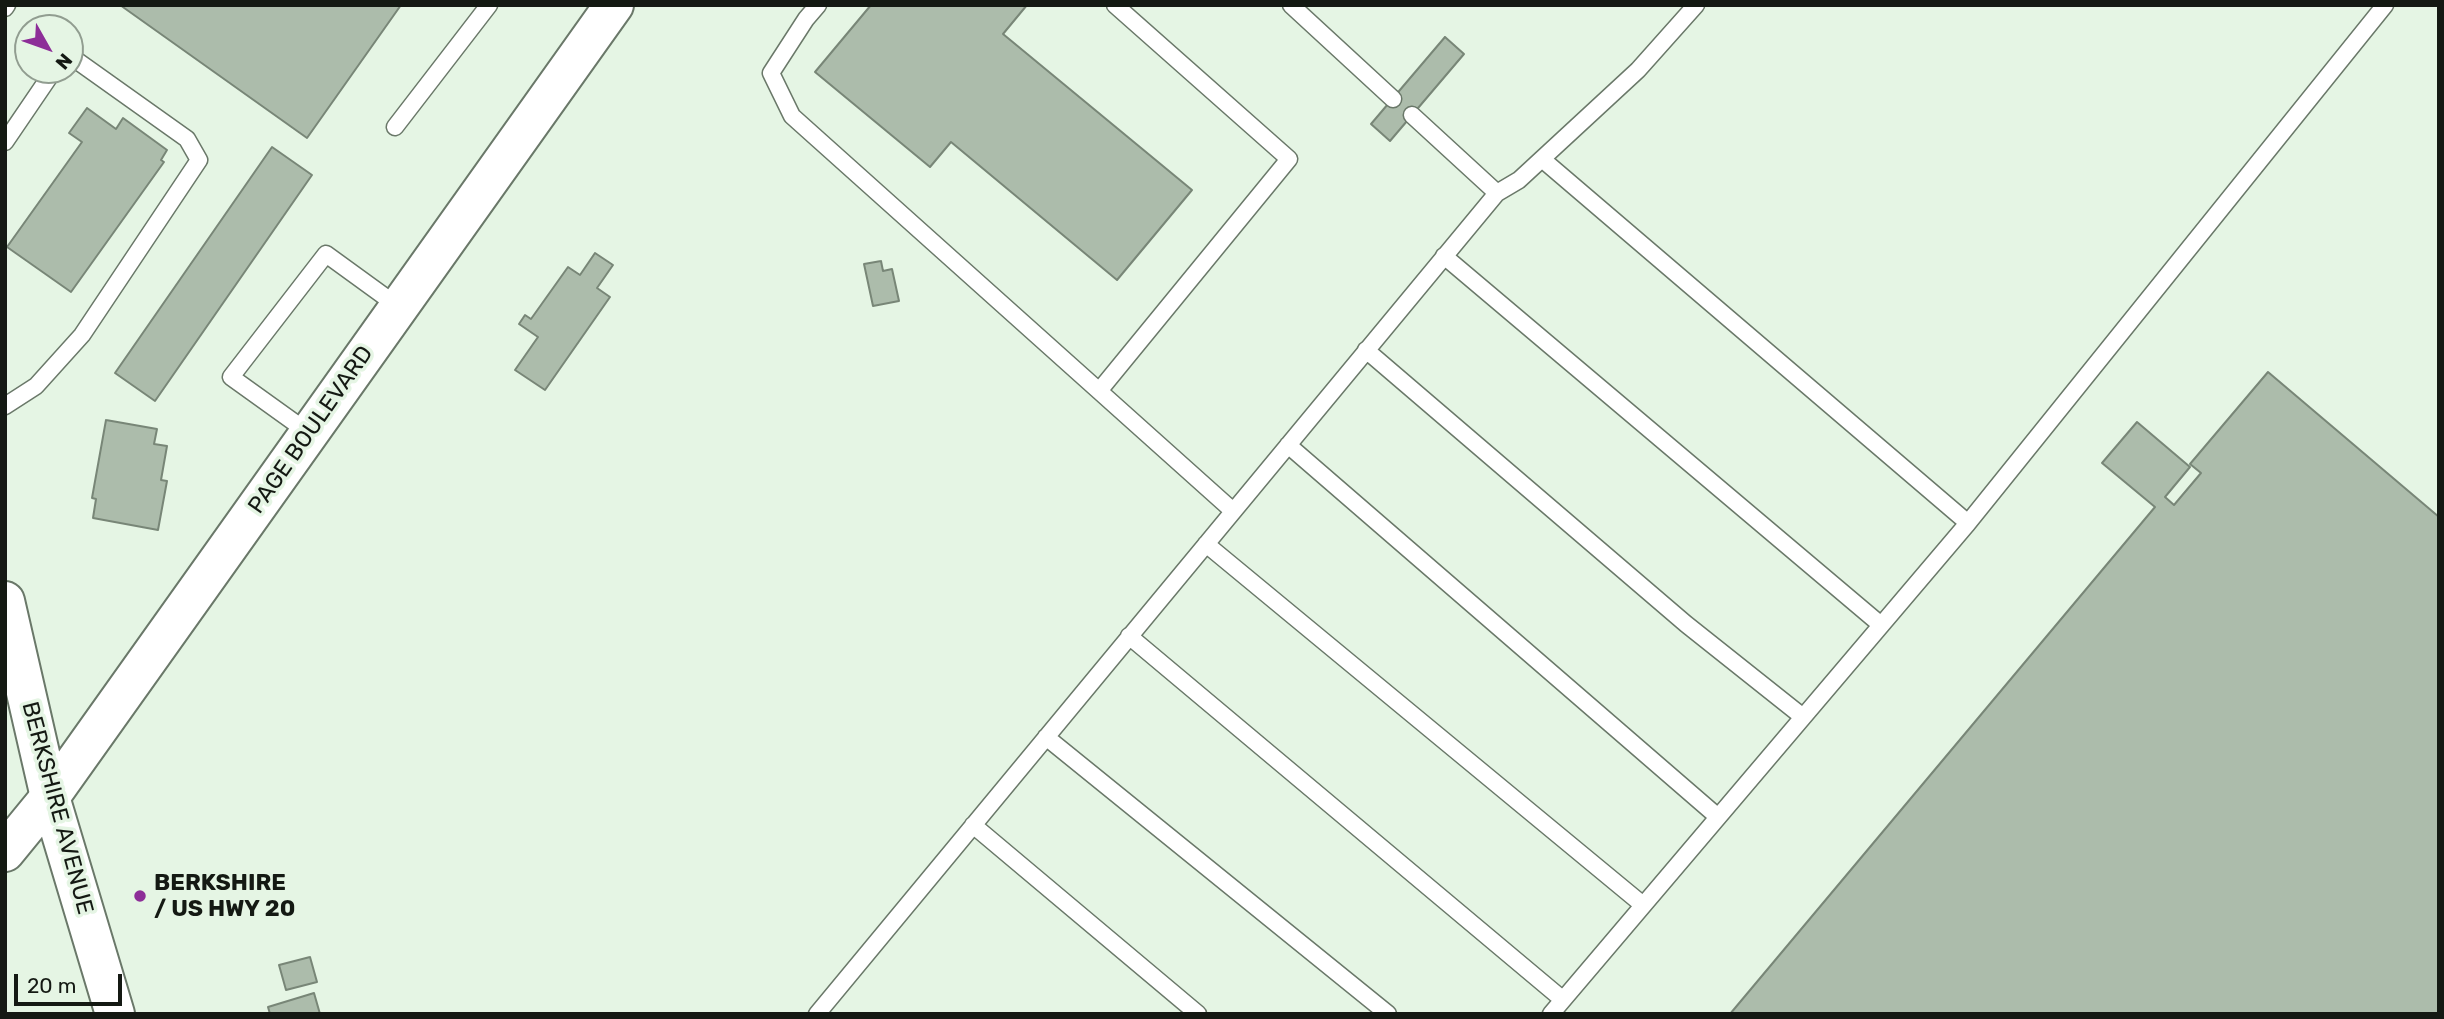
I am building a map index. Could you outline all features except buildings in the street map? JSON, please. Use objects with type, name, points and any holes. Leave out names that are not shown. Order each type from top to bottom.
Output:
[{"type":"main road","name":"PAGE BOULEVARD","points":[[6,849],[50,797],[614,5]]},
{"type":"main road","name":"BERKSHIRE AVENUE","points":[[8,623],[50,797],[115,1014]]},
{"type":"lane","points":[[395,127],[489,5]]},
{"type":"lane","points":[[818,5],[771,73],[792,117],[1233,511]]},
{"type":"lane","points":[[1099,391],[1289,159],[1115,5]]},
{"type":"lane","points":[[1291,5],[1393,99]]},
{"type":"lane","points":[[817,1014],[1497,192],[1519,180],[1638,70],[1696,5]]},
{"type":"lane","points":[[1551,1014],[1968,523],[2385,5]]},
{"type":"lane","points":[[5,406],[36,386],[82,335],[199,160],[187,139],[84,66]]},
{"type":"lane","points":[[5,142],[44,84]]},
{"type":"lane","points":[[1412,115],[1497,192]]},
{"type":"lane","points":[[1542,159],[1968,523]]},
{"type":"lane","points":[[309,433],[231,377],[326,254],[399,307]]},
{"type":"lane","points":[[1444,256],[1881,625]]},
{"type":"lane","points":[[1366,350],[1686,624],[1803,717]]},
{"type":"lane","points":[[1288,444],[1718,817]]},
{"type":"lane","points":[[1206,544],[1643,905]]},
{"type":"lane","points":[[1129,636],[1562,999]]},
{"type":"lane","points":[[1046,737],[1388,1014]]},
{"type":"lane","points":[[973,825],[1198,1014]]},
{"type":"place","name":"BERKSHIRE / US HWY 20","points":[[140,896]]}]
